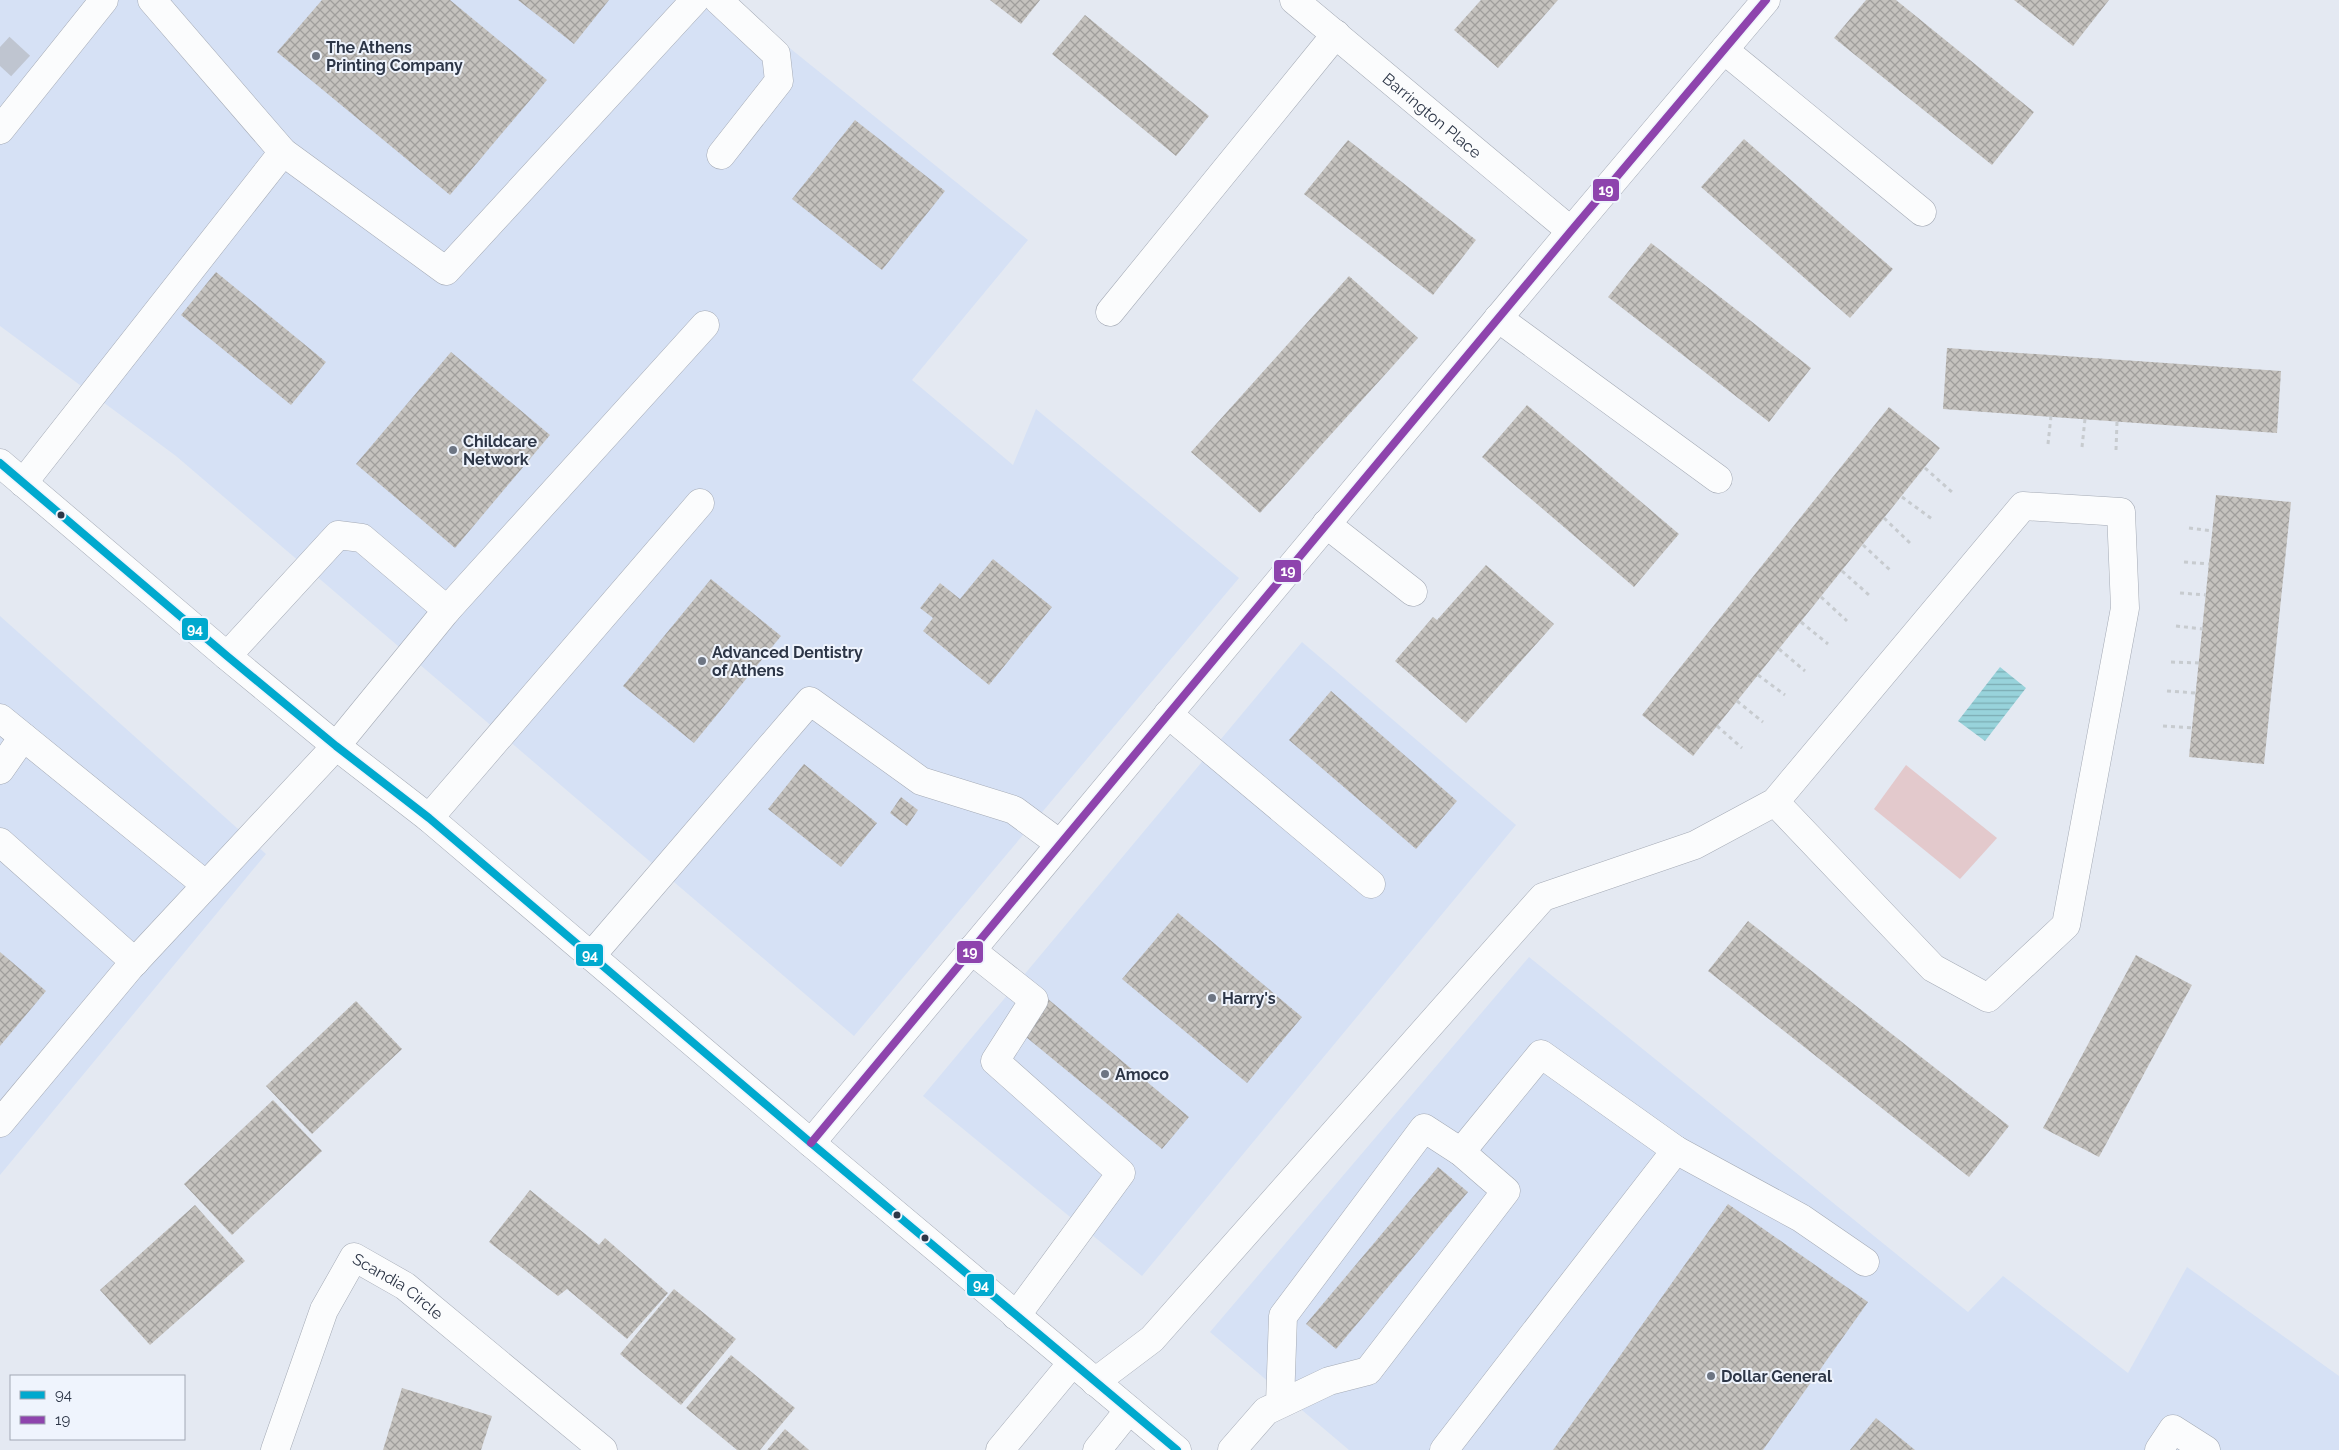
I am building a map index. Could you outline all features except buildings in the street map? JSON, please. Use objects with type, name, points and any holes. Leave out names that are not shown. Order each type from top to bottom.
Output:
[{"type":"street","points":[[0,130],[32,75],[104,0]]},
{"type":"street","points":[[152,0],[284,152],[446,271],[695,0]]},
{"type":"street","points":[[718,0],[776,54],[779,81],[721,155]]},
{"type":"street","name":"Barrington Place","points":[[1294,0],[1571,231]]},
{"type":"street","points":[[811,1144],[1326,524],[1766,0]]},
{"type":"street","points":[[1110,312],[1336,34]]},
{"type":"street","points":[[1724,50],[1922,212]]},
{"type":"street","points":[[23,483],[284,152]]},
{"type":"street","points":[[1498,318],[1718,479]]},
{"type":"street","points":[[0,1123],[135,962],[336,746],[447,610],[705,325]]},
{"type":"street","points":[[0,463],[227,656],[336,746],[429,818],[811,1144],[1177,1450]]},
{"type":"street","points":[[429,818],[700,502]]},
{"type":"street","points":[[1095,1382],[1152,1339],[1543,897],[1695,845],[1775,802],[2023,506],[2121,512],[2125,608],[2066,925],[1988,998],[1933,968],[1775,802]]},
{"type":"street","points":[[1326,524],[1413,592]]},
{"type":"street","points":[[227,656],[338,535],[362,538],[447,610]]},
{"type":"street","points":[[591,956],[810,701],[921,781],[1014,810],[1060,844]]},
{"type":"street","points":[[1168,714],[1371,884]]},
{"type":"street","points":[[0,718],[206,885]]},
{"type":"street","points":[[0,770],[23,737]]},
{"type":"street","points":[[0,842],[135,962]]},
{"type":"street","points":[[971,950],[1034,1000],[996,1061],[1121,1173],[1016,1316]]},
{"type":"street","points":[[1461,1152],[1541,1054],[1676,1150],[1801,1218],[1865,1262]]},
{"type":"street","points":[[1232,1450],[1266,1411],[1329,1380],[1368,1371],[1506,1190],[1461,1152],[1424,1128],[1283,1316],[1280,1403]]},
{"type":"street","points":[[1444,1450],[1676,1150]]},
{"type":"street","name":"Scandia Circle","points":[[275,1450],[324,1310],[354,1257],[405,1286],[587,1445]]},
{"type":"street","points":[[1000,1450],[1072,1363]]},
{"type":"street","points":[[1097,1450],[1129,1410]]},
{"type":"street","points":[[2159,1450],[2173,1429],[2206,1450]]},
{"type":"path","points":[[2048,444],[2051,416]]},
{"type":"path","points":[[2082,447],[2085,419]]},
{"type":"path","points":[[2116,422],[2116,450]]},
{"type":"path","points":[[1925,468],[1953,493]]},
{"type":"path","points":[[1902,497],[1932,519]]},
{"type":"path","points":[[1884,518],[1911,544]]},
{"type":"path","points":[[2189,528],[2212,531]]},
{"type":"path","points":[[1863,545],[1890,570]]},
{"type":"path","points":[[2184,562],[2209,564]]},
{"type":"path","points":[[1842,571],[1869,595]]},
{"type":"path","points":[[2180,593],[2206,595]]},
{"type":"path","points":[[1821,597],[1847,621]]},
{"type":"path","points":[[1801,622],[1828,644]]},
{"type":"path","points":[[2176,626],[2203,629]]},
{"type":"path","points":[[1779,649],[1805,671]]},
{"type":"path","points":[[2171,662],[2199,663]]},
{"type":"path","points":[[1758,675],[1785,695]]},
{"type":"path","points":[[2167,691],[2196,693]]},
{"type":"path","points":[[1737,701],[1763,722]]},
{"type":"path","points":[[1717,726],[1742,748]]},
{"type":"path","points":[[2163,726],[2193,728]]},
{"type":"shaded area","points":[[0,0],[730,0],[1028,240],[912,380],[1013,465],[1036,409],[1239,578],[854,1036],[176,456],[0,326]]},
{"type":"shaded area","points":[[0,616],[266,854],[0,1175]]},
{"type":"shaded area","points":[[1302,642],[1516,825],[1142,1276],[923,1096]]},
{"type":"shaded area","points":[[1906,765],[1997,838],[1960,879],[1874,809]]},
{"type":"shaded area","points":[[1529,957],[1968,1312],[2003,1276],[2128,1373],[2187,1267],[2339,1376],[2339,1450],[1349,1450],[1210,1332]]},
{"type":"water","points":[[2000,667],[2026,688],[1985,741],[1958,721]]},
{"type":"tunnel","points":[[0,47],[25,70]]},
{"type":"transit line","name":"19","points":[[811,1143],[1571,231],[1766,0]]},
{"type":"transit line","name":"94","points":[[0,463],[227,656],[336,746],[429,818],[811,1143],[1177,1450]]},
{"type":"place","name":"The Athens Printing Company","points":[[316,56]]},
{"type":"place","name":"Childcare Network","points":[[453,450]]},
{"type":"place","name":"Advanced Dentistry of Athens","points":[[702,661]]},
{"type":"place","name":"Harry's","points":[[1212,998]]},
{"type":"place","name":"Amoco","points":[[1105,1074]]},
{"type":"place","name":"Dollar General","points":[[1711,1376]]}]
